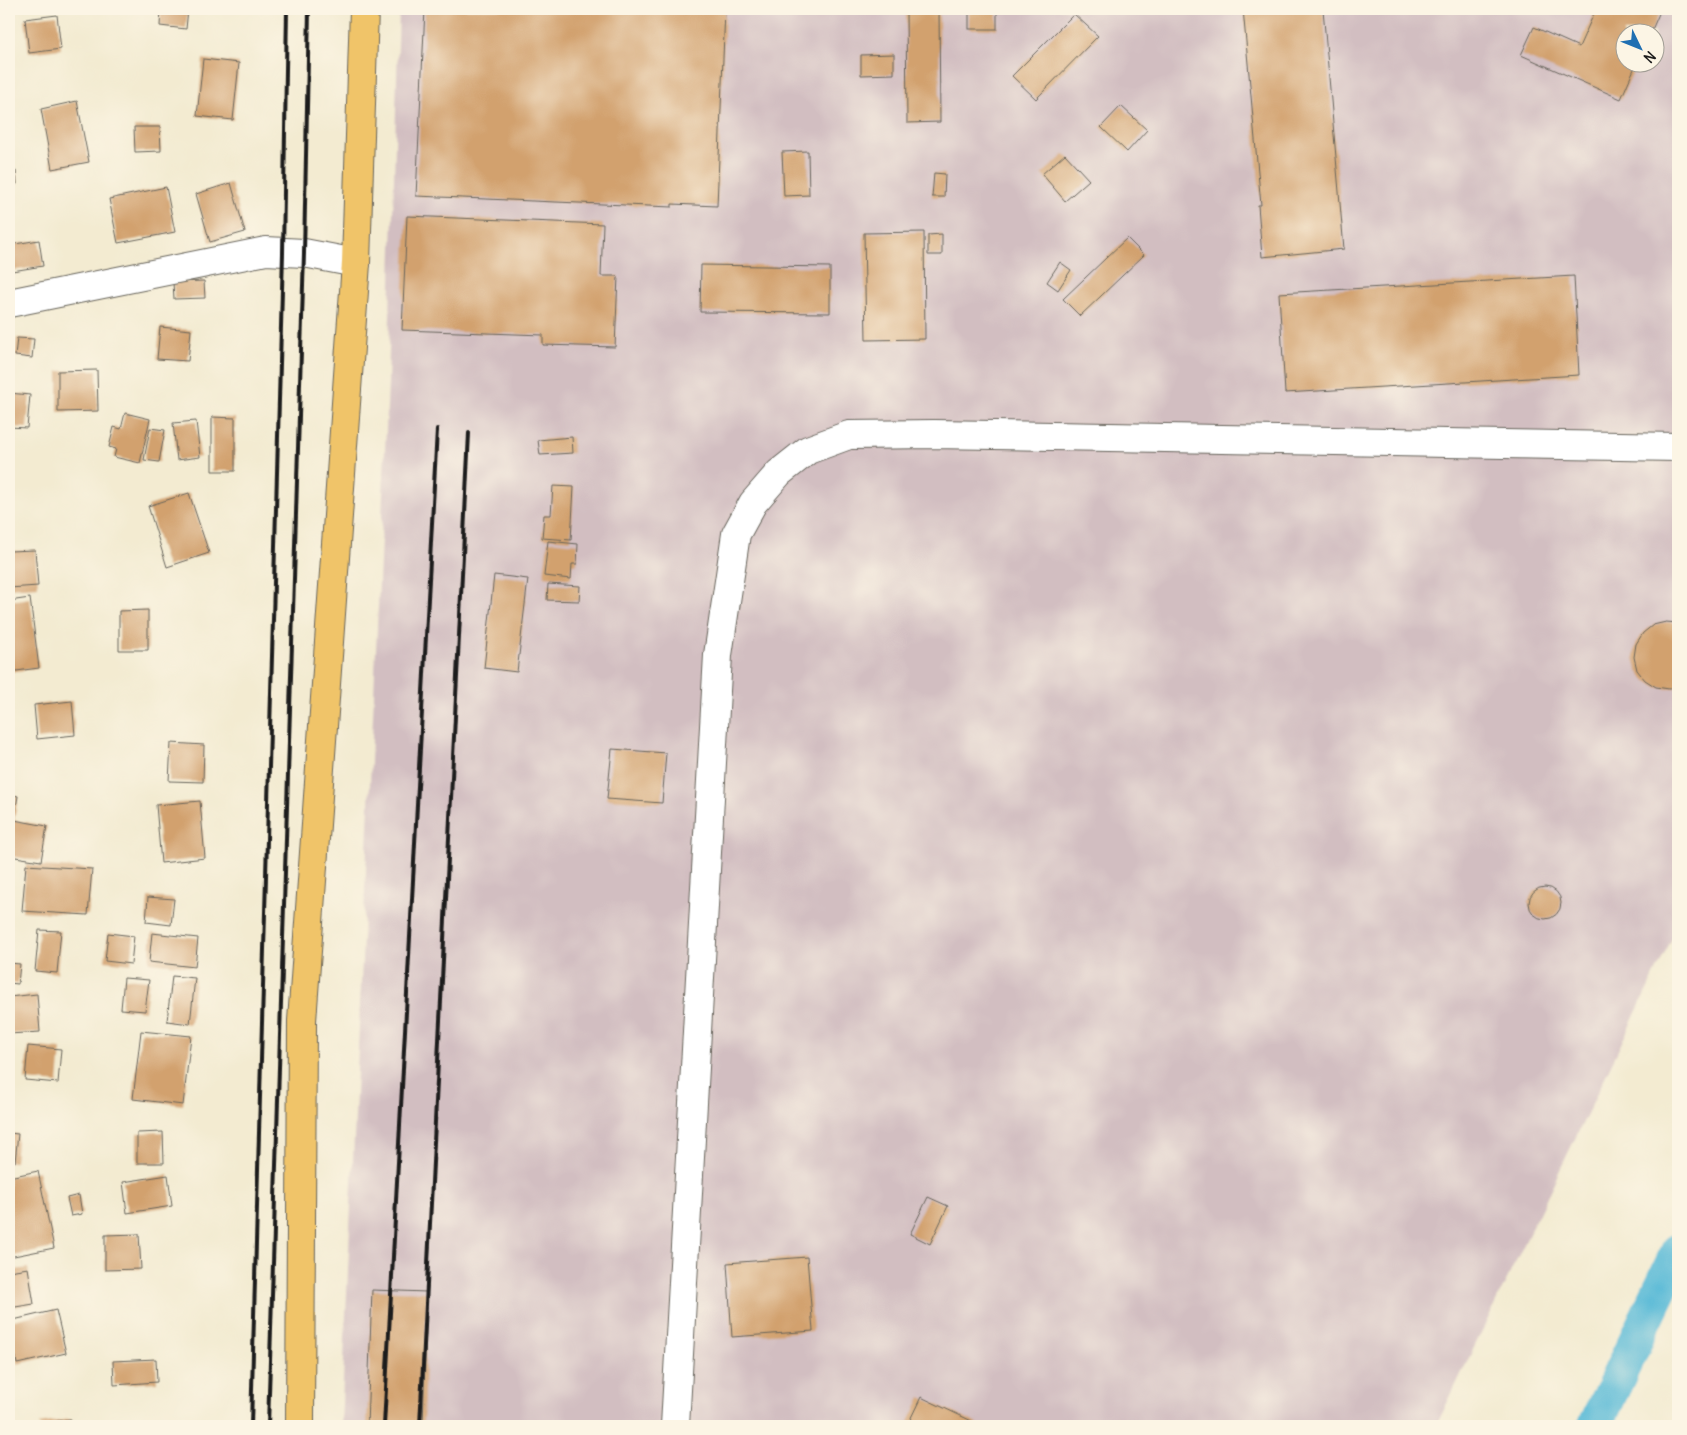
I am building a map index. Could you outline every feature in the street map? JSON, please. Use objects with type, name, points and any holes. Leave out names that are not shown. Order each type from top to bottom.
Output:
[{"type":"main road","points":[[300,1426],[302,1021],[356,263],[364,9]]},
{"type":"street","points":[[9,303],[266,251],[304,253],[356,263]]},
{"type":"street","points":[[675,1426],[718,655],[736,534],[753,503],[779,472],[808,450],[849,435],[953,435],[1678,448]]},
{"type":"shaded area","points":[[399,9],[1678,9],[1678,926],[1436,1426],[341,1426],[388,384]]},
{"type":"building","points":[[161,9],[188,9],[186,29],[160,26]]},
{"type":"building","points":[[425,9],[725,9],[717,206],[672,204],[672,207],[416,196]]},
{"type":"building","points":[[906,9],[939,9],[940,122],[907,123]]},
{"type":"building","points":[[969,9],[997,9],[997,29],[969,29]]},
{"type":"building","points":[[1243,9],[1323,9],[1344,249],[1262,257],[1258,205],[1261,205]]},
{"type":"building","points":[[1596,9],[1661,9],[1655,22],[1614,22],[1614,72],[1633,72],[1621,99],[1521,55],[1534,27],[1579,47]]},
{"type":"building","points":[[1074,14],[1098,36],[1036,99],[1012,76]]},
{"type":"building","points":[[57,15],[61,49],[29,53],[25,19]]},
{"type":"building","points":[[894,54],[894,74],[861,75],[861,55]]},
{"type":"building","points":[[203,59],[239,63],[233,120],[197,116]]},
{"type":"building","points":[[77,101],[89,162],[52,169],[41,109]]},
{"type":"building","points":[[1121,106],[1147,130],[1127,152],[1101,127]]},
{"type":"building","points":[[134,127],[160,127],[161,151],[135,152]]},
{"type":"building","points":[[808,151],[809,195],[784,196],[782,152]]},
{"type":"building","points":[[1065,154],[1089,180],[1065,201],[1042,174]]},
{"type":"building","points":[[16,171],[17,184],[9,186],[9,172]]},
{"type":"building","points":[[934,173],[945,174],[944,197],[932,197]]},
{"type":"building","points":[[231,183],[245,232],[210,242],[196,194]]},
{"type":"building","points":[[166,187],[175,232],[118,243],[109,199]]},
{"type":"building","points":[[407,216],[603,224],[601,276],[618,276],[615,347],[543,345],[543,335],[402,330]]},
{"type":"building","points":[[924,232],[925,339],[866,340],[864,233]]},
{"type":"building","points":[[942,234],[942,255],[928,255],[928,235]]},
{"type":"building","points":[[1127,238],[1144,255],[1080,316],[1063,299]]},
{"type":"building","points":[[39,240],[43,266],[12,271],[9,245]]},
{"type":"building","points":[[1060,262],[1071,270],[1058,290],[1047,282]]},
{"type":"building","points":[[701,265],[830,267],[830,313],[700,312]]},
{"type":"building","points":[[1574,276],[1579,375],[1285,393],[1279,293]]},
{"type":"building","points":[[204,281],[205,298],[174,299],[173,282]]},
{"type":"building","points":[[160,327],[191,330],[188,361],[157,359]]},
{"type":"building","points":[[17,338],[34,339],[32,358],[15,356]]},
{"type":"building","points":[[97,370],[98,411],[58,412],[58,371]]},
{"type":"building","points":[[9,393],[30,395],[27,428],[9,427]]},
{"type":"building","points":[[125,413],[150,419],[140,463],[114,457],[116,449],[109,447],[114,427],[121,429]]},
{"type":"building","points":[[212,417],[235,418],[235,471],[212,471]]},
{"type":"building","points":[[196,421],[200,457],[177,460],[173,423]]},
{"type":"building","points":[[150,428],[165,430],[159,462],[144,460]]},
{"type":"building","points":[[572,437],[573,453],[540,455],[538,440]]},
{"type":"building","points":[[553,486],[574,487],[571,540],[542,538],[544,515],[551,515]]},
{"type":"building","points":[[189,493],[209,553],[167,567],[148,506]]},
{"type":"building","points":[[548,541],[578,544],[577,564],[572,564],[571,579],[544,576]]},
{"type":"building","points":[[35,550],[38,586],[9,588],[9,551]]},
{"type":"building","points":[[494,575],[528,579],[517,672],[484,668]]},
{"type":"building","points":[[548,584],[580,586],[579,601],[547,600]]},
{"type":"building","points":[[30,598],[39,668],[9,672],[9,601]]},
{"type":"building","points":[[148,610],[148,650],[119,650],[119,611]]},
{"type":"building","points":[[1666,622],[1678,623],[1678,687],[1669,689],[1656,687],[1645,680],[1637,670],[1634,657],[1636,644],[1643,633],[1653,625]]},
{"type":"building","points":[[72,701],[75,735],[37,739],[34,705]]},
{"type":"building","points":[[171,743],[204,745],[203,782],[169,781]]},
{"type":"building","points":[[612,749],[666,753],[662,803],[607,799]]},
{"type":"building","points":[[9,794],[18,796],[14,820],[47,826],[41,861],[9,856]]},
{"type":"building","points":[[200,801],[205,858],[161,863],[156,805]]},
{"type":"building","points":[[26,865],[92,869],[88,915],[22,911]]},
{"type":"building","points":[[1545,887],[1551,888],[1556,892],[1560,897],[1560,909],[1556,914],[1551,918],[1545,919],[1539,918],[1534,914],[1530,909],[1529,903],[1530,897],[1534,892],[1539,888]]},
{"type":"building","points":[[148,897],[174,899],[171,925],[146,922]]},
{"type":"building","points":[[39,930],[61,931],[57,973],[35,971]]},
{"type":"building","points":[[108,933],[134,936],[131,964],[105,961]]},
{"type":"building","points":[[152,933],[198,938],[195,967],[149,962]]},
{"type":"building","points":[[9,963],[20,964],[18,984],[9,983]]},
{"type":"building","points":[[172,976],[195,978],[190,1024],[167,1021]]},
{"type":"building","points":[[124,978],[149,980],[145,1011],[121,1009]]},
{"type":"building","points":[[37,994],[40,1032],[9,1034],[9,997]]},
{"type":"building","points":[[141,1031],[191,1036],[183,1105],[133,1099]]},
{"type":"building","points":[[28,1046],[61,1049],[58,1083],[25,1080]]},
{"type":"building","points":[[163,1132],[164,1163],[137,1163],[137,1133]]},
{"type":"building","points":[[9,1133],[18,1134],[15,1162],[9,1162]]},
{"type":"building","points":[[38,1171],[54,1248],[9,1257],[9,1177]]},
{"type":"building","points":[[168,1175],[172,1206],[127,1213],[123,1182]]},
{"type":"building","points":[[79,1195],[82,1214],[71,1216],[67,1198]]},
{"type":"building","points":[[928,1197],[948,1206],[930,1244],[910,1234]]},
{"type":"building","points":[[139,1234],[141,1269],[105,1270],[105,1235]]},
{"type":"building","points":[[807,1257],[813,1331],[732,1337],[727,1263]]},
{"type":"building","points":[[28,1268],[34,1304],[9,1308],[9,1271]]},
{"type":"building","points":[[372,1290],[427,1292],[423,1426],[367,1426]]},
{"type":"building","points":[[56,1310],[66,1353],[17,1364],[9,1321]]},
{"type":"building","points":[[156,1359],[157,1382],[114,1385],[113,1361]]},
{"type":"building","points":[[921,1397],[978,1424],[977,1426],[907,1426]]},
{"type":"building","points":[[70,1419],[71,1426],[40,1426],[39,1424]]},
{"type":"waterway","points":[[1595,1426],[1678,1251]]},
{"type":"railway","points":[[251,1426],[283,253],[287,9]]},
{"type":"railway","points":[[268,1426],[304,253],[309,9]]},
{"type":"railway","points":[[384,1426],[437,429]]},
{"type":"railway","points":[[420,1426],[469,433]]}]
